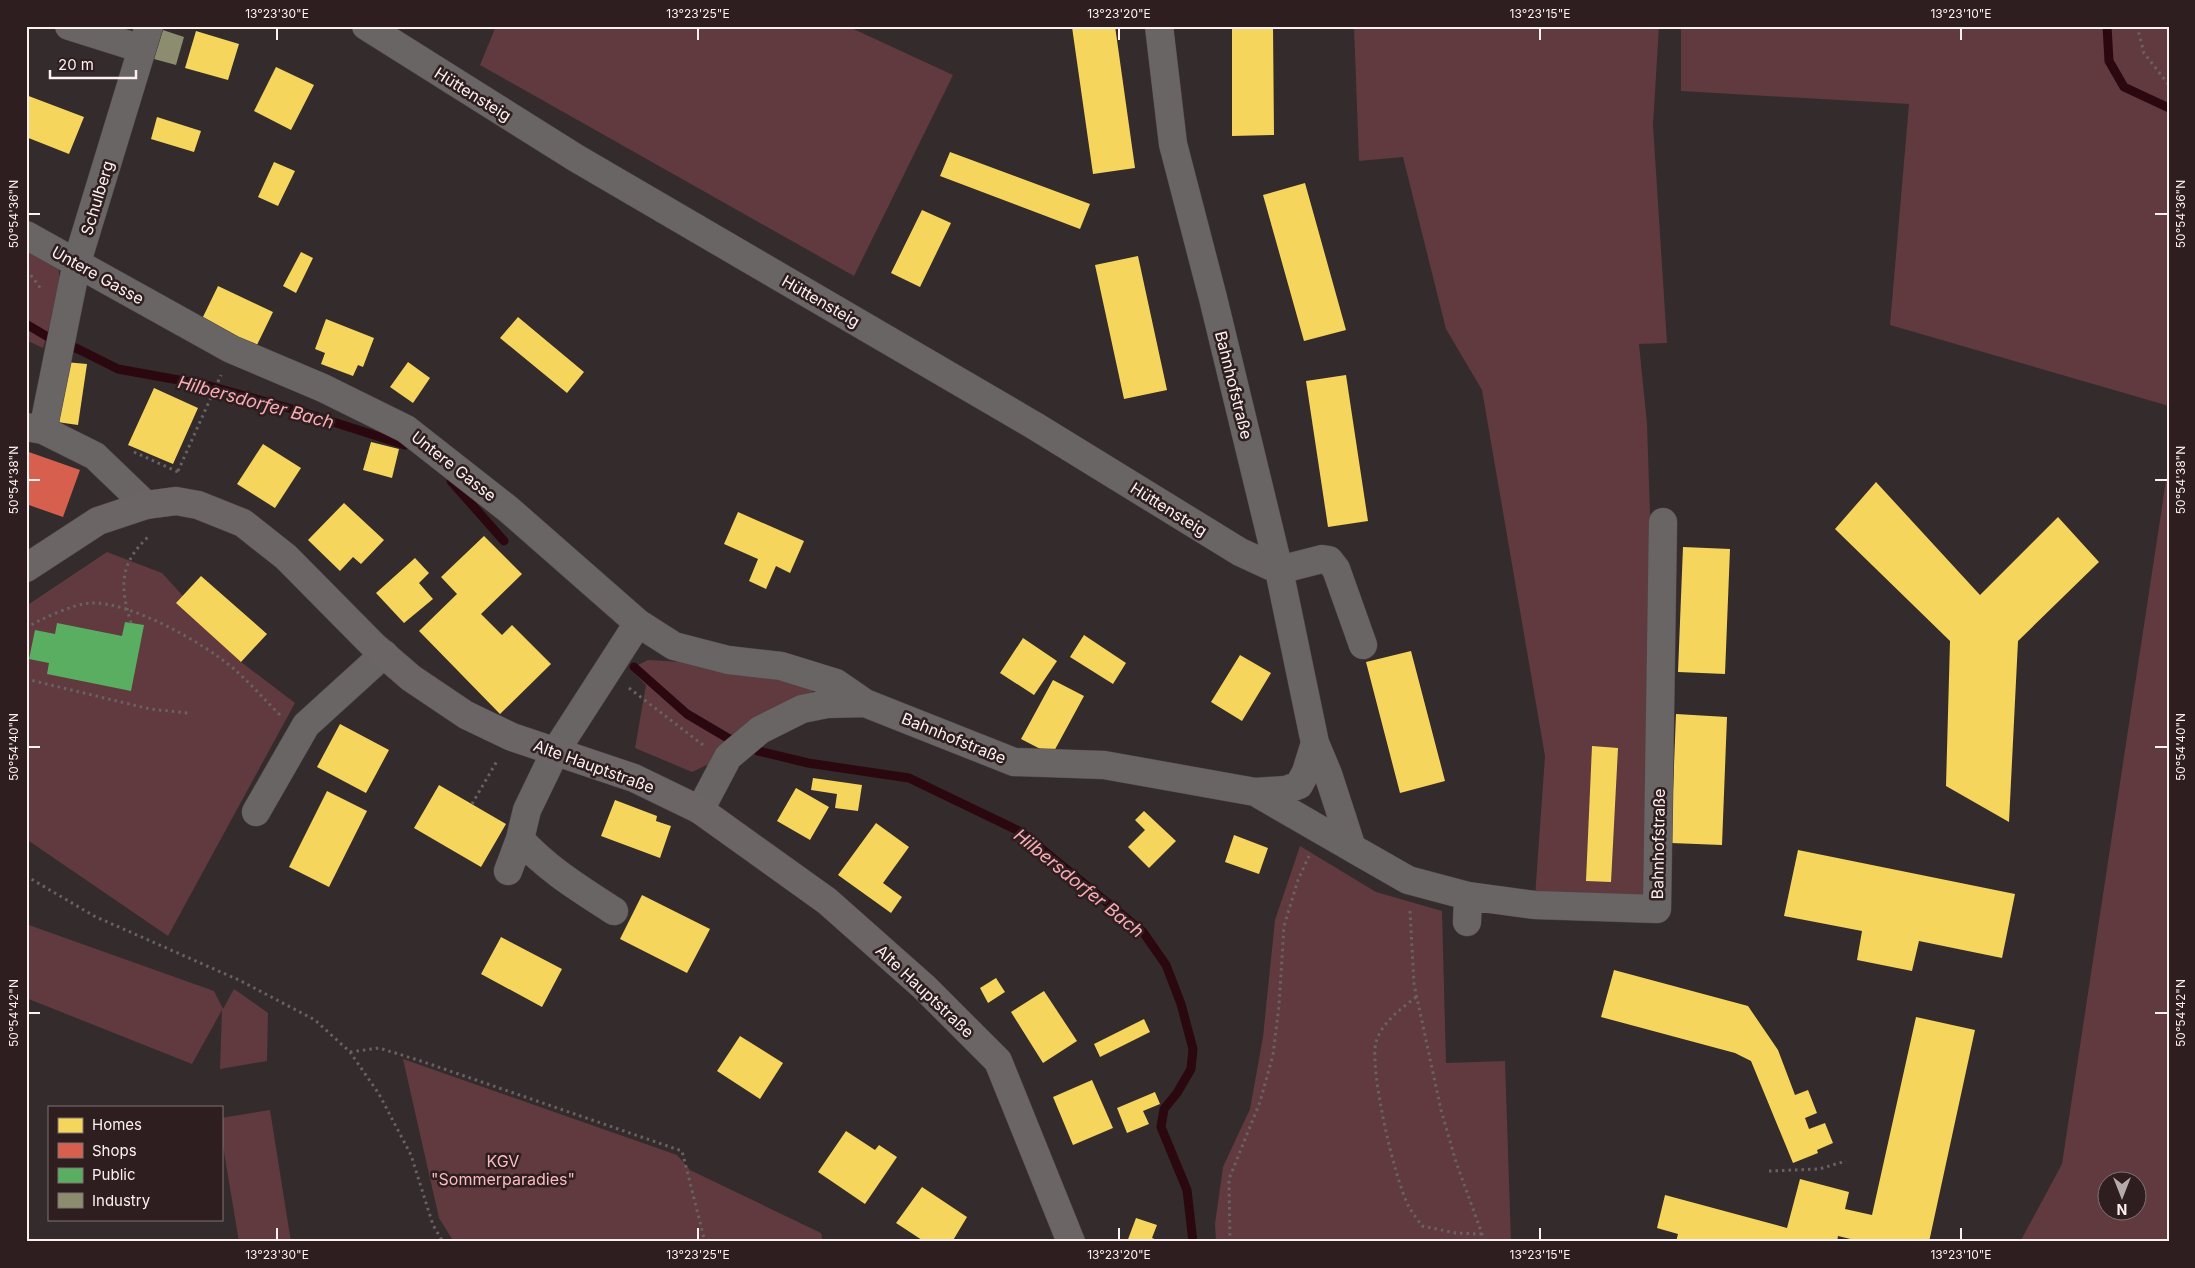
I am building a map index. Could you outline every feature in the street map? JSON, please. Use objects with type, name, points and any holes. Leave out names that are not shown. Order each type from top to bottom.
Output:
[{"type":"main road","name":"Alte Hauptstraße","points":[[26,568],[98,521],[146,504],[176,501],[198,504],[243,523],[286,557],[384,654],[411,678],[466,715],[512,737],[634,778],[700,810],[827,901],[924,987],[998,1061],[1071,1242]]},
{"type":"street","points":[[69,26],[145,38]]},
{"type":"street","name":"Hüttensteig","points":[[366,26],[576,158],[1035,426],[1240,552],[1279,570]]},
{"type":"street","name":"Bahnhofstraße","points":[[1159,26],[1173,144],[1213,298],[1279,570],[1315,743],[1328,774],[1352,848]]},
{"type":"street","name":"Schulberg","points":[[34,429],[60,343],[77,262],[145,38]]},
{"type":"street","name":"Untere Gasse","points":[[26,235],[231,349],[323,388],[406,429],[508,509],[638,624],[674,646],[728,660],[781,666],[836,683],[866,703]]},
{"type":"street","points":[[34,429],[95,456],[146,504]]},
{"type":"street","name":"Bahnhofstraße","points":[[1254,792],[1408,880],[1468,909],[1535,904],[1657,909],[1663,522]]},
{"type":"street","points":[[1279,570],[1322,559],[1329,560],[1336,569],[1363,645]]},
{"type":"street","points":[[508,871],[520,839],[526,810],[555,752],[638,624]]},
{"type":"street","points":[[256,812],[306,725],[384,654]]},
{"type":"street","name":"Bahnhofstraße","points":[[700,810],[727,759],[760,730],[802,709],[827,704],[866,703],[1014,762],[1104,765],[1254,792],[1286,790],[1299,785],[1306,772],[1315,743]]},
{"type":"street","points":[[520,839],[542,862],[614,911]]},
{"type":"path","points":[[2137,26],[2144,53],[2169,85]]},
{"type":"path","points":[[178,471],[218,381]]},
{"type":"path","points":[[95,456],[113,445],[128,449],[186,475]]},
{"type":"path","points":[[131,623],[126,608],[124,575],[128,560],[140,545],[168,518],[176,501]]},
{"type":"path","points":[[26,628],[42,618],[89,603],[126,608],[203,646],[233,668],[282,717]]},
{"type":"path","points":[[606,672],[727,759]]},
{"type":"path","points":[[26,679],[150,709],[188,713]]},
{"type":"path","points":[[472,804],[512,737]]},
{"type":"path","points":[[1230,1242],[1229,1179],[1260,1102],[1273,1055],[1279,1006],[1284,926],[1298,880],[1321,831]]},
{"type":"path","points":[[26,876],[94,916],[239,980],[315,1020],[350,1052],[379,1094],[411,1155],[433,1225],[443,1242]]},
{"type":"path","points":[[1408,880],[1416,997],[1441,1110],[1456,1162],[1485,1242]]},
{"type":"path","points":[[1416,997],[1389,1019],[1376,1042],[1376,1076],[1386,1127],[1400,1180],[1409,1207],[1422,1226],[1447,1231],[1482,1234]]},
{"type":"path","points":[[350,1052],[379,1048],[682,1150],[705,1242]]},
{"type":"path","points":[[1769,1171],[1819,1169],[1846,1161]]},
{"type":"green space","points":[[496,26],[847,26],[953,75],[854,276],[480,65]]},
{"type":"green space","points":[[1354,26],[1659,26],[1653,125],[1667,343],[1639,344],[1647,424],[1651,543],[1644,903],[1535,897],[1545,756],[1482,390],[1446,329],[1403,157],[1359,161]]},
{"type":"green space","points":[[1681,26],[2169,26],[2169,406],[1890,325],[1909,104],[1681,91]]},
{"type":"green space","points":[[26,244],[58,265],[59,286],[43,348],[26,340]]},
{"type":"green space","points":[[2169,461],[2169,1242],[2020,1242],[2062,1164]]},
{"type":"green space","points":[[107,552],[162,573],[183,596],[177,603],[241,662],[295,703],[168,936],[26,839],[26,606]]},
{"type":"green space","points":[[648,660],[700,663],[808,683],[813,692],[768,714],[711,763],[692,772],[635,748],[646,685],[630,669]]},
{"type":"green space","points":[[1300,846],[1376,892],[1442,911],[1446,1063],[1505,1061],[1511,1242],[1216,1242],[1215,1224],[1223,1167],[1250,1109],[1263,1037],[1275,920]]},
{"type":"green space","points":[[26,924],[214,991],[223,1009],[234,989],[268,1013],[267,1061],[220,1069],[222,1010],[192,1064],[26,998]]},
{"type":"green space","name":"KGV \"Sommerparadies\"","points":[[403,1059],[677,1155],[690,1170],[821,1233],[823,1242],[454,1242],[439,1218]]},
{"type":"green space","points":[[270,1110],[291,1242],[239,1242],[222,1140],[222,1118]]},
{"type":"building: Homes","points":[[1115,26],[1135,168],[1093,174],[1072,27]]},
{"type":"building: Homes","points":[[1232,26],[1273,26],[1274,135],[1232,136]]},
{"type":"building: Homes","points":[[196,31],[239,44],[228,80],[185,68]]},
{"type":"building: Homes","points":[[276,67],[314,85],[291,130],[254,111]]},
{"type":"building: Homes","points":[[26,95],[84,117],[69,154],[26,137]]},
{"type":"building: Homes","points":[[157,117],[201,131],[194,152],[151,139]]},
{"type":"building: Homes","points":[[950,152],[1090,204],[1080,229],[940,176]]},
{"type":"building: Homes","points":[[274,162],[295,171],[278,206],[258,197]]},
{"type":"building: Homes","points":[[1305,183],[1346,330],[1304,341],[1263,195]]},
{"type":"building: Homes","points":[[922,210],[951,223],[920,287],[891,273]]},
{"type":"building: Homes","points":[[301,252],[313,258],[296,293],[283,286]]},
{"type":"building: Homes","points":[[1138,256],[1167,390],[1124,399],[1095,265]]},
{"type":"building: Homes","points":[[218,286],[273,312],[256,347],[201,321]]},
{"type":"building: Homes","points":[[518,317],[584,372],[567,393],[500,338]]},
{"type":"building: Homes","points":[[326,319],[374,338],[363,367],[358,365],[353,376],[321,364],[325,353],[315,349]]},
{"type":"building: Homes","points":[[65,362],[87,364],[78,425],[57,422]]},
{"type":"building: Homes","points":[[408,362],[430,378],[413,403],[390,387]]},
{"type":"building: Homes","points":[[1346,375],[1368,521],[1328,527],[1306,381]]},
{"type":"building: Homes","points":[[154,388],[198,408],[173,464],[128,445]]},
{"type":"building: Homes","points":[[371,442],[399,449],[392,478],[363,470]]},
{"type":"building: Homes","points":[[263,444],[301,468],[275,508],[237,484]]},
{"type":"building: Homes","points":[[1876,482],[1980,595],[2058,517],[2099,562],[2018,641],[2009,822],[1946,786],[1950,641],[1835,529]]},
{"type":"building: Homes","points":[[344,503],[384,540],[361,564],[353,557],[340,571],[308,540]]},
{"type":"building: Homes","points":[[738,512],[804,541],[790,573],[776,566],[766,589],[749,581],[758,559],[724,544]]},
{"type":"building: Homes","points":[[484,536],[522,574],[481,614],[502,635],[512,625],[551,664],[500,714],[419,631],[457,594],[441,577]]},
{"type":"building: Homes","points":[[1683,547],[1730,549],[1725,674],[1678,672]]},
{"type":"building: Homes","points":[[415,558],[429,573],[419,583],[433,599],[404,623],[376,593]]},
{"type":"building: Homes","points":[[201,576],[267,634],[241,662],[176,603]]},
{"type":"building: Homes","points":[[1084,635],[1126,663],[1113,684],[1070,657]]},
{"type":"building: Homes","points":[[1023,638],[1057,661],[1034,695],[1000,673]]},
{"type":"building: Homes","points":[[1411,651],[1445,781],[1400,793],[1366,662]]},
{"type":"building: Homes","points":[[1240,655],[1271,673],[1242,721],[1211,702]]},
{"type":"building: Homes","points":[[1053,680],[1084,696],[1052,755],[1021,739]]},
{"type":"building: Homes","points":[[1676,714],[1727,717],[1722,845],[1671,843]]},
{"type":"building: Homes","points":[[340,724],[389,750],[366,793],[317,767]]},
{"type":"building: Homes","points":[[1592,746],[1618,748],[1611,882],[1586,881]]},
{"type":"building: Homes","points":[[813,778],[862,785],[858,811],[835,808],[837,794],[811,790]]},
{"type":"building: Homes","points":[[439,785],[506,824],[481,867],[414,828]]},
{"type":"building: Homes","points":[[796,788],[829,807],[810,840],[777,821]]},
{"type":"building: Homes","points":[[327,791],[367,811],[329,887],[289,867]]},
{"type":"building: Homes","points":[[615,800],[657,816],[656,821],[671,826],[660,858],[601,836]]},
{"type":"building: Homes","points":[[1144,811],[1176,841],[1149,868],[1128,847],[1145,830],[1135,820]]},
{"type":"building: Homes","points":[[876,823],[909,847],[883,883],[902,897],[891,913],[838,875]]},
{"type":"building: Homes","points":[[1234,835],[1268,848],[1259,874],[1225,862]]},
{"type":"building: Homes","points":[[1798,850],[2015,894],[2002,958],[1919,941],[1912,971],[1857,960],[1862,931],[1784,916]]},
{"type":"building: Homes","points":[[642,895],[710,929],[687,973],[620,939]]},
{"type":"building: Homes","points":[[501,937],[562,969],[542,1007],[481,974]]},
{"type":"building: Homes","points":[[1614,970],[1748,1006],[1778,1050],[1795,1095],[1808,1090],[1817,1113],[1805,1118],[1809,1129],[1825,1123],[1833,1143],[1817,1150],[1818,1153],[1793,1163],[1751,1061],[1735,1053],[1601,1017]]},
{"type":"building: Homes","points":[[996,978],[1005,992],[988,1003],[980,988]]},
{"type":"building: Homes","points":[[1044,991],[1077,1041],[1043,1063],[1011,1012]]},
{"type":"building: Homes","points":[[1916,1017],[1975,1030],[1929,1242],[1863,1242],[1838,1236],[1837,1242],[1676,1242],[1678,1234],[1657,1228],[1665,1195],[1787,1228],[1800,1179],[1849,1192],[1845,1209],[1872,1215]]},
{"type":"building: Homes","points":[[1144,1019],[1150,1032],[1100,1057],[1094,1044]]},
{"type":"building: Homes","points":[[740,1036],[783,1063],[760,1099],[717,1071]]},
{"type":"building: Homes","points":[[1092,1080],[1113,1128],[1073,1145],[1053,1097]]},
{"type":"building: Homes","points":[[1155,1092],[1160,1104],[1143,1111],[1149,1124],[1127,1133],[1117,1108]]},
{"type":"building: Homes","points":[[846,1131],[875,1150],[879,1145],[897,1157],[865,1204],[818,1172]]},
{"type":"building: Homes","points":[[922,1187],[967,1217],[952,1242],[925,1242],[896,1223]]},
{"type":"building: Homes","points":[[1136,1218],[1157,1225],[1152,1238],[1162,1242],[1127,1242]]},
{"type":"building: Shops","points":[[26,451],[80,470],[63,517],[26,504]]},
{"type":"building: Public","points":[[125,622],[144,625],[131,691],[47,674],[49,663],[29,659],[35,630],[55,634],[57,623],[122,636]]},
{"type":"building: Industry","points":[[163,30],[184,37],[176,65],[154,59]]},
{"type":"waterway","points":[[2107,26],[2109,61],[2124,87],[2169,108]]},
{"type":"waterway","name":"Hilbersdorfer Bach","points":[[26,324],[48,337],[78,349],[118,369],[206,385],[299,411],[405,445]]},
{"type":"waterway","name":"Hilbersdorfer Bach","points":[[451,481],[504,541]]},
{"type":"waterway","name":"Hilbersdorfer Bach","points":[[634,667],[687,714],[726,737],[758,751],[808,763],[909,778],[1021,832],[1143,932],[1166,965],[1181,1004],[1193,1049],[1191,1069],[1177,1093],[1164,1109],[1161,1127],[1187,1190],[1193,1242]]}]
